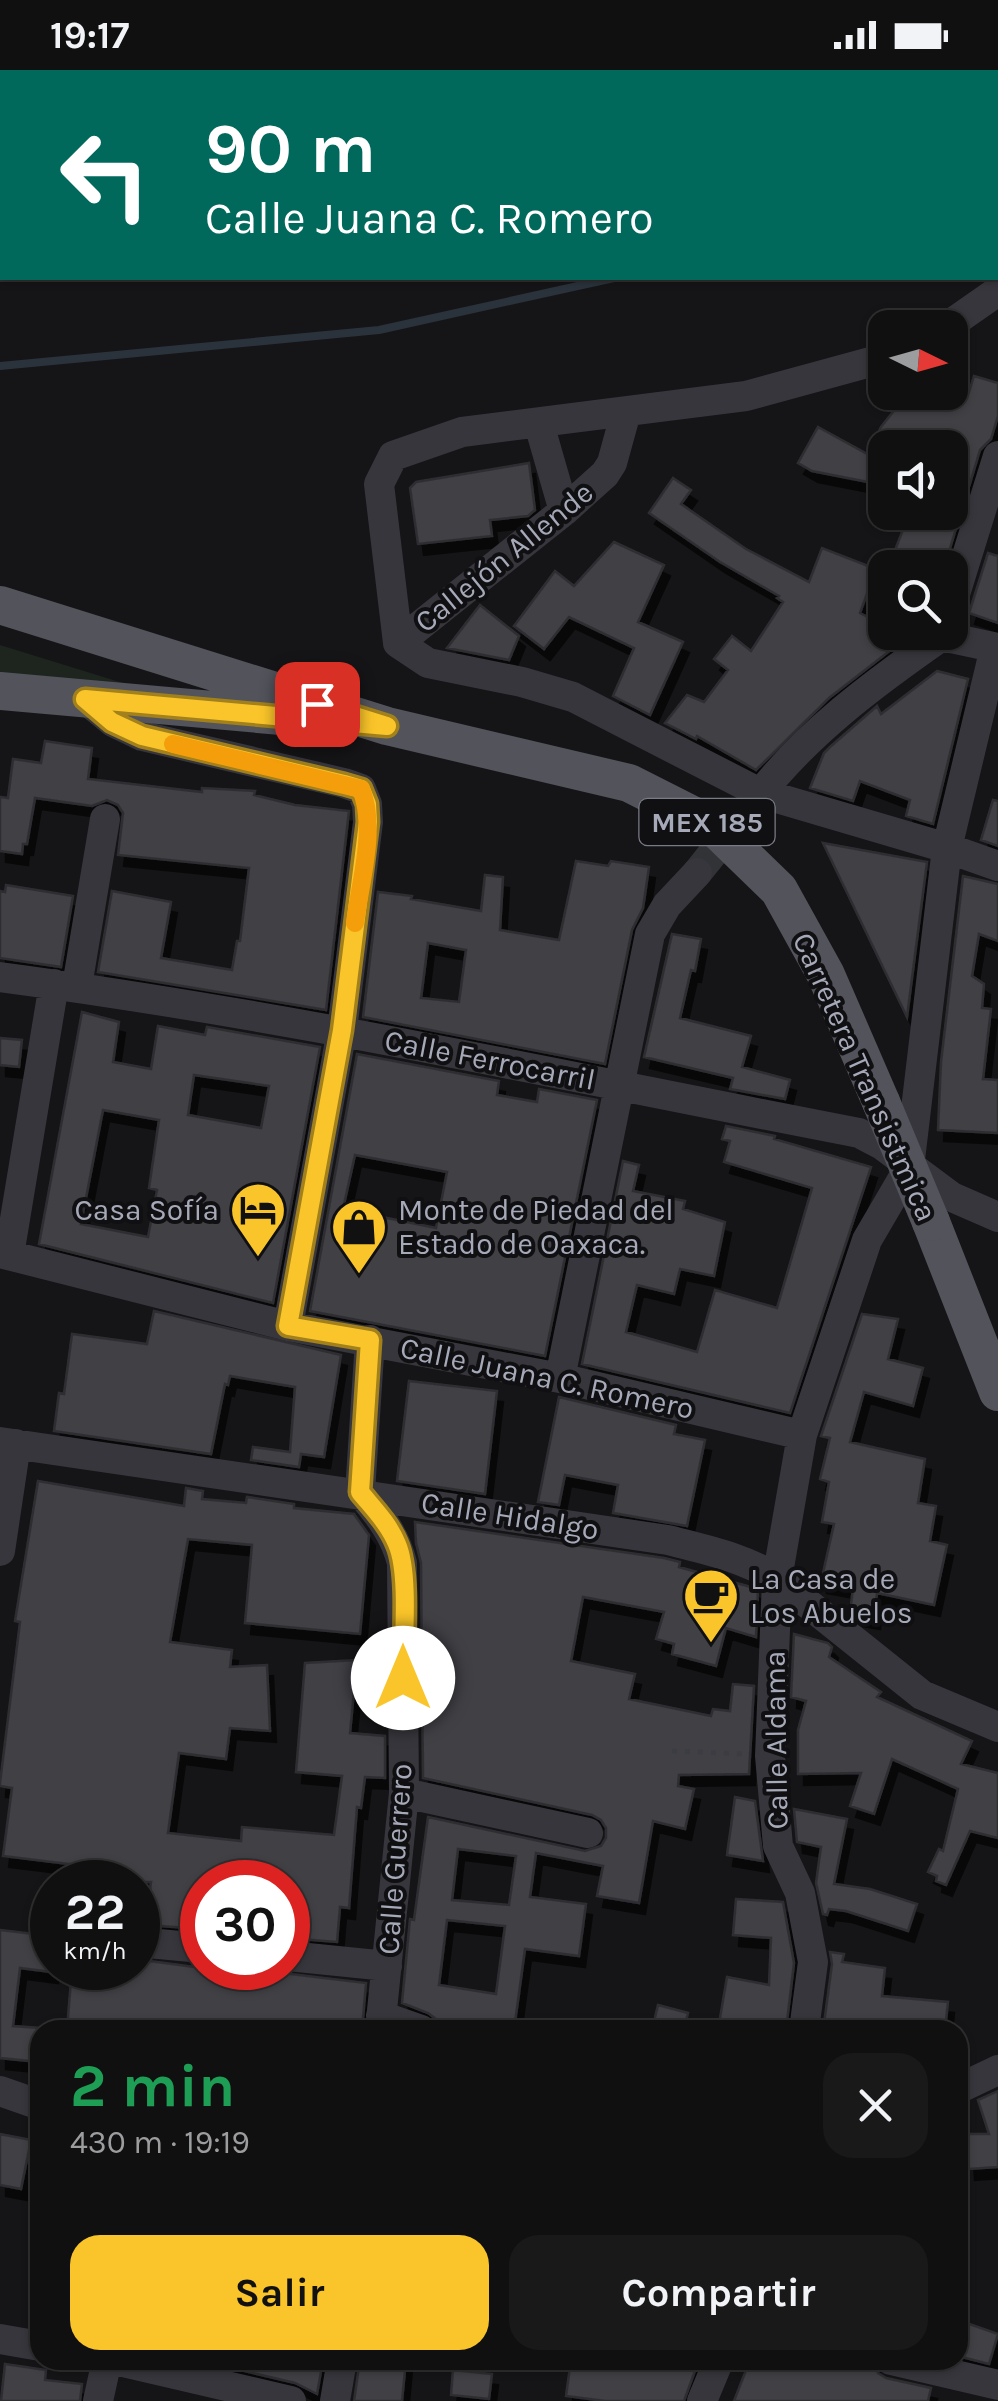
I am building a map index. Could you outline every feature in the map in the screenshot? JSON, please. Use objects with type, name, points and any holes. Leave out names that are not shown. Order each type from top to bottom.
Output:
[{"type":"main road","name":"Carretera Transistmica","points":[[0,605],[387,726],[629,783],[712,825],[779,890],[826,975],[998,1392]]},
{"type":"main road","name":"Carretera Transistmica","points":[[0,691],[387,726]]},
{"type":"street","points":[[968,312],[998,291]]},
{"type":"street","points":[[868,363],[746,396],[462,432],[393,456],[379,484],[398,643],[428,663],[573,697],[756,798],[948,848],[998,866]]},
{"type":"street","name":"Callejón Allende","points":[[398,643],[605,474],[626,412]]},
{"type":"street","points":[[539,424],[564,511]]},
{"type":"street","points":[[968,552],[998,456]]},
{"type":"street","points":[[909,1168],[948,848],[996,648],[968,636]]},
{"type":"street","points":[[756,798],[819,730],[916,650]]},
{"type":"street","points":[[85,699],[112,722],[142,736],[361,789],[367,804],[342,1030],[288,1326]]},
{"type":"street","points":[[4,1254],[105,819]]},
{"type":"street","points":[[560,1378],[650,934],[667,905],[696,874]]},
{"type":"street","name":"Calle Ferrocarril","points":[[0,977],[342,1030],[859,1132],[952,1196],[998,1217]]},
{"type":"street","name":"Calle Aldama","points":[[805,2020],[813,1962],[800,1893],[778,1846],[770,1756],[777,1578],[802,1434],[867,1240],[909,1168]]},
{"type":"street","name":"Calle Juana C. Romero","points":[[4,1254],[288,1326],[560,1378],[802,1434]]},
{"type":"street","points":[[360,1492],[370,1340]]},
{"type":"street","points":[[0,1551],[8,1443]]},
{"type":"street","name":"Calle Hidalgo","points":[[8,1443],[668,1540],[755,1564],[922,1695],[998,1727]]},
{"type":"street","name":"Calle Guerrero","points":[[360,1492],[388,1525],[402,1563],[404,1792],[381,2020]]},
{"type":"street","points":[[404,1792],[588,1834]]},
{"type":"street","points":[[310,1958],[388,1966]]},
{"type":"street","points":[[968,2084],[998,2070]]},
{"type":"street","points":[[0,2090],[30,2101]]},
{"type":"street","points":[[0,2339],[30,2344]]},
{"type":"street","points":[[98,2401],[107,2370]]},
{"type":"street","points":[[154,2370],[291,2401]]},
{"type":"street","points":[[335,2401],[340,2370]]},
{"type":"street","points":[[702,2401],[715,2370]]},
{"type":"street","points":[[932,2370],[998,2386]]},
{"type":"path","points":[[672,1751],[770,1756]]},
{"type":"shaded area","points":[[0,645],[181,701],[0,679]]},
{"type":"building","points":[[974,376],[998,383],[998,416],[991,439],[980,450],[968,490],[968,430],[880,430],[895,410],[968,410]]},
{"type":"building","points":[[818,427],[868,454],[868,482],[812,471],[798,463]]},
{"type":"building","points":[[529,463],[535,510],[528,516],[490,520],[492,536],[418,544],[410,488],[416,482]]},
{"type":"building","points":[[673,478],[691,490],[681,504],[746,549],[809,582],[822,548],[868,566],[868,591],[860,613],[868,617],[868,650],[891,650],[829,698],[756,770],[697,736],[696,739],[665,723],[687,695],[704,702],[728,670],[714,659],[732,636],[751,651],[783,602],[649,513]]},
{"type":"building","points":[[903,530],[956,530],[949,550],[895,550]]},
{"type":"building","points":[[614,542],[664,565],[638,622],[683,642],[650,715],[613,696],[634,648],[569,617],[544,649],[514,626],[555,571],[574,586]]},
{"type":"building","points":[[988,553],[998,556],[998,623],[969,613]]},
{"type":"building","points":[[480,605],[519,636],[509,660],[447,648]]},
{"type":"building","points":[[937,671],[968,679],[933,824],[906,816],[910,800],[860,781],[853,801],[810,788],[830,747],[877,706],[881,714]]},
{"type":"building","points":[[45,741],[92,748],[88,779],[202,792],[202,788],[255,791],[254,795],[295,805],[349,811],[326,1010],[98,972],[112,891],[171,902],[161,958],[232,970],[240,941],[249,868],[118,855],[123,813],[118,805],[107,800],[92,806],[35,798],[22,854],[0,851],[0,797],[8,798],[13,759],[41,763]]},
{"type":"building","points":[[993,800],[998,801],[998,846],[981,840]]},
{"type":"building","points":[[823,843],[927,862],[907,1017]]},
{"type":"building","points":[[576,861],[649,867],[643,908],[632,930],[605,1064],[363,1017],[378,892],[481,911],[485,875],[503,877],[500,930],[559,940]],"holes":[[[428,943],[466,950],[459,1002],[421,998]]]},
{"type":"building","points":[[963,876],[998,884],[998,941],[979,934],[972,976],[984,984],[982,1008],[991,1009],[983,1079],[998,1080],[998,1133],[938,1130],[941,1062]]},
{"type":"building","points":[[6,885],[73,896],[61,967],[0,958],[0,891],[5,892]]},
{"type":"building","points":[[672,934],[701,939],[680,1018],[751,1036],[742,1067],[790,1080],[785,1099],[730,1089],[733,1078],[644,1057]]},
{"type":"building","points":[[82,1012],[119,1022],[113,1062],[151,1069],[158,1026],[205,1035],[207,1027],[320,1047],[273,1303],[39,1244]],"holes":[[[194,1075],[269,1086],[261,1128],[188,1115]],[[103,1110],[159,1120],[149,1188],[157,1190],[148,1237],[81,1224]]]},
{"type":"building","points":[[0,1038],[22,1040],[19,1067],[0,1065]]},
{"type":"building","points":[[357,1054],[499,1081],[497,1095],[537,1102],[539,1089],[597,1100],[545,1356],[310,1311]],"holes":[[[355,1155],[447,1172],[436,1228],[343,1209]]]},
{"type":"building","points":[[726,1126],[775,1136],[774,1139],[871,1167],[790,1413],[582,1364],[623,1161],[639,1165],[633,1191],[685,1201],[683,1209],[725,1222],[714,1276],[680,1269],[674,1294],[637,1285],[626,1332],[697,1352],[715,1290],[777,1308],[812,1188],[724,1162],[730,1141],[722,1139]]},
{"type":"building","points":[[154,1311],[341,1355],[324,1457],[301,1454],[299,1467],[251,1460],[253,1447],[290,1452],[295,1387],[230,1376],[211,1454],[54,1431],[59,1393],[64,1394],[72,1334],[147,1344]]},
{"type":"building","points":[[862,1314],[898,1319],[888,1359],[923,1368],[913,1406],[864,1392],[850,1442],[925,1459],[918,1503],[936,1506],[930,1541],[947,1545],[934,1605],[877,1593],[874,1618],[850,1614],[853,1588],[821,1582],[834,1524],[822,1522],[829,1482],[820,1479],[830,1438],[821,1436]]},
{"type":"building","points":[[409,1381],[497,1391],[485,1494],[397,1481]]},
{"type":"building","points":[[559,1397],[676,1425],[674,1434],[705,1440],[687,1526],[613,1513],[618,1485],[565,1475],[559,1505],[538,1502]]},
{"type":"building","points":[[38,1481],[184,1506],[186,1488],[203,1491],[202,1499],[246,1503],[247,1497],[294,1504],[294,1508],[354,1514],[369,1535],[360,1634],[245,1623],[252,1545],[188,1539],[170,1642],[232,1650],[230,1667],[267,1665],[270,1731],[230,1728],[226,1759],[179,1753],[168,1833],[241,1841],[242,1827],[334,1835],[342,1776],[296,1772],[305,1663],[357,1660],[350,1733],[385,1736],[385,1778],[365,1777],[361,1808],[357,1807],[349,1908],[340,1907],[337,1942],[310,1940],[310,1860],[180,1860],[180,1927],[160,1926],[160,1860],[36,1860],[3,1856],[12,1788],[0,1783],[20,1622],[15,1621]]},
{"type":"building","points":[[415,1522],[664,1558],[680,1562],[679,1567],[758,1589],[756,1637],[726,1628],[716,1666],[672,1654],[674,1644],[656,1639],[664,1612],[583,1597],[571,1661],[635,1674],[629,1699],[711,1716],[713,1709],[730,1711],[733,1684],[754,1686],[749,1774],[679,1775],[678,1786],[694,1789],[685,1829],[653,1821],[639,1903],[597,1896],[603,1866],[536,1853],[530,1897],[586,1904],[579,1956],[525,1949],[515,2020],[436,2020],[402,2003],[410,1919],[414,1920],[428,1817],[585,1851],[601,1846],[606,1828],[592,1815],[423,1778],[421,1563]],"holes":[[[458,1849],[516,1856],[509,1905],[452,1900]],[[447,1920],[505,1926],[496,1994],[439,1985]]]},
{"type":"building","points":[[794,1634],[828,1643],[832,1647],[829,1657],[881,1692],[877,1697],[972,1741],[961,1764],[998,1773],[998,1838],[970,1831],[946,1885],[928,1872],[939,1849],[943,1851],[958,1789],[892,1759],[874,1814],[850,1806],[861,1773],[798,1774],[798,1730],[806,1701],[791,1697]]},
{"type":"building","points":[[735,1797],[755,1801],[763,1861],[727,1855]]},
{"type":"building","points":[[794,1809],[847,1819],[834,1884],[870,1889],[917,1904],[908,1931],[846,1911],[829,1909],[827,1915],[823,1914],[816,1883],[821,1847],[797,1842]]},
{"type":"building","points":[[736,1899],[783,1902],[794,1963],[787,2020],[720,2020],[727,1977],[769,1985],[771,1938],[733,1935]]},
{"type":"building","points":[[0,1930],[30,1933],[30,1969],[20,1968],[13,2026],[30,2027],[30,2061],[0,2058]]},
{"type":"building","points":[[830,1952],[844,1954],[842,1962],[885,1968],[882,1996],[948,2002],[946,2020],[825,2020]]},
{"type":"building","points":[[160,1962],[180,1965],[180,1990],[310,1990],[310,1976],[366,1983],[363,2020],[68,2020],[70,1990],[160,1990]]},
{"type":"building","points":[[658,2005],[688,2013],[686,2020],[654,2020]]},
{"type":"building","points":[[998,2091],[998,2167],[969,2169],[968,2134],[989,2134],[978,2100]]},
{"type":"building","points":[[0,2134],[30,2140],[21,2189],[0,2185]]},
{"type":"building","points":[[968,2324],[998,2334],[989,2364],[968,2359]]},
{"type":"building","points":[[5,2364],[46,2370],[45,2380],[82,2384],[80,2401],[1,2401]]},
{"type":"building","points":[[240,2370],[321,2370],[317,2394],[295,2383]]},
{"type":"building","points":[[359,2370],[405,2370],[402,2401],[354,2401]]},
{"type":"building","points":[[453,2370],[492,2374],[489,2399],[451,2395]]},
{"type":"building","points":[[570,2370],[695,2370],[684,2401],[605,2401],[566,2396]]},
{"type":"building","points":[[746,2370],[877,2370],[886,2378],[931,2388],[928,2401],[734,2401]]},
{"type":"waterway","points":[[0,366],[379,330],[605,280]]},
{"type":"tunnel","points":[[697,873],[753,803]]},
{"type":"slow traffic","points":[[173,744],[361,789],[368,822],[355,923]]},
{"type":"place","name":"Casa Sofía","points":[[258,1259]]},
{"type":"place","name":"Monte de Piedad del Estado de Oaxaca.","points":[[359,1276]]},
{"type":"place","name":"La Casa de Los Abuelos","points":[[711,1645]]},
{"type":"route","points":[[317,704],[387,726],[85,699],[112,722],[142,736],[361,789],[367,804],[342,1030],[288,1326],[370,1340],[360,1492],[388,1525],[398,1544],[402,1563],[403,1678]]}]
